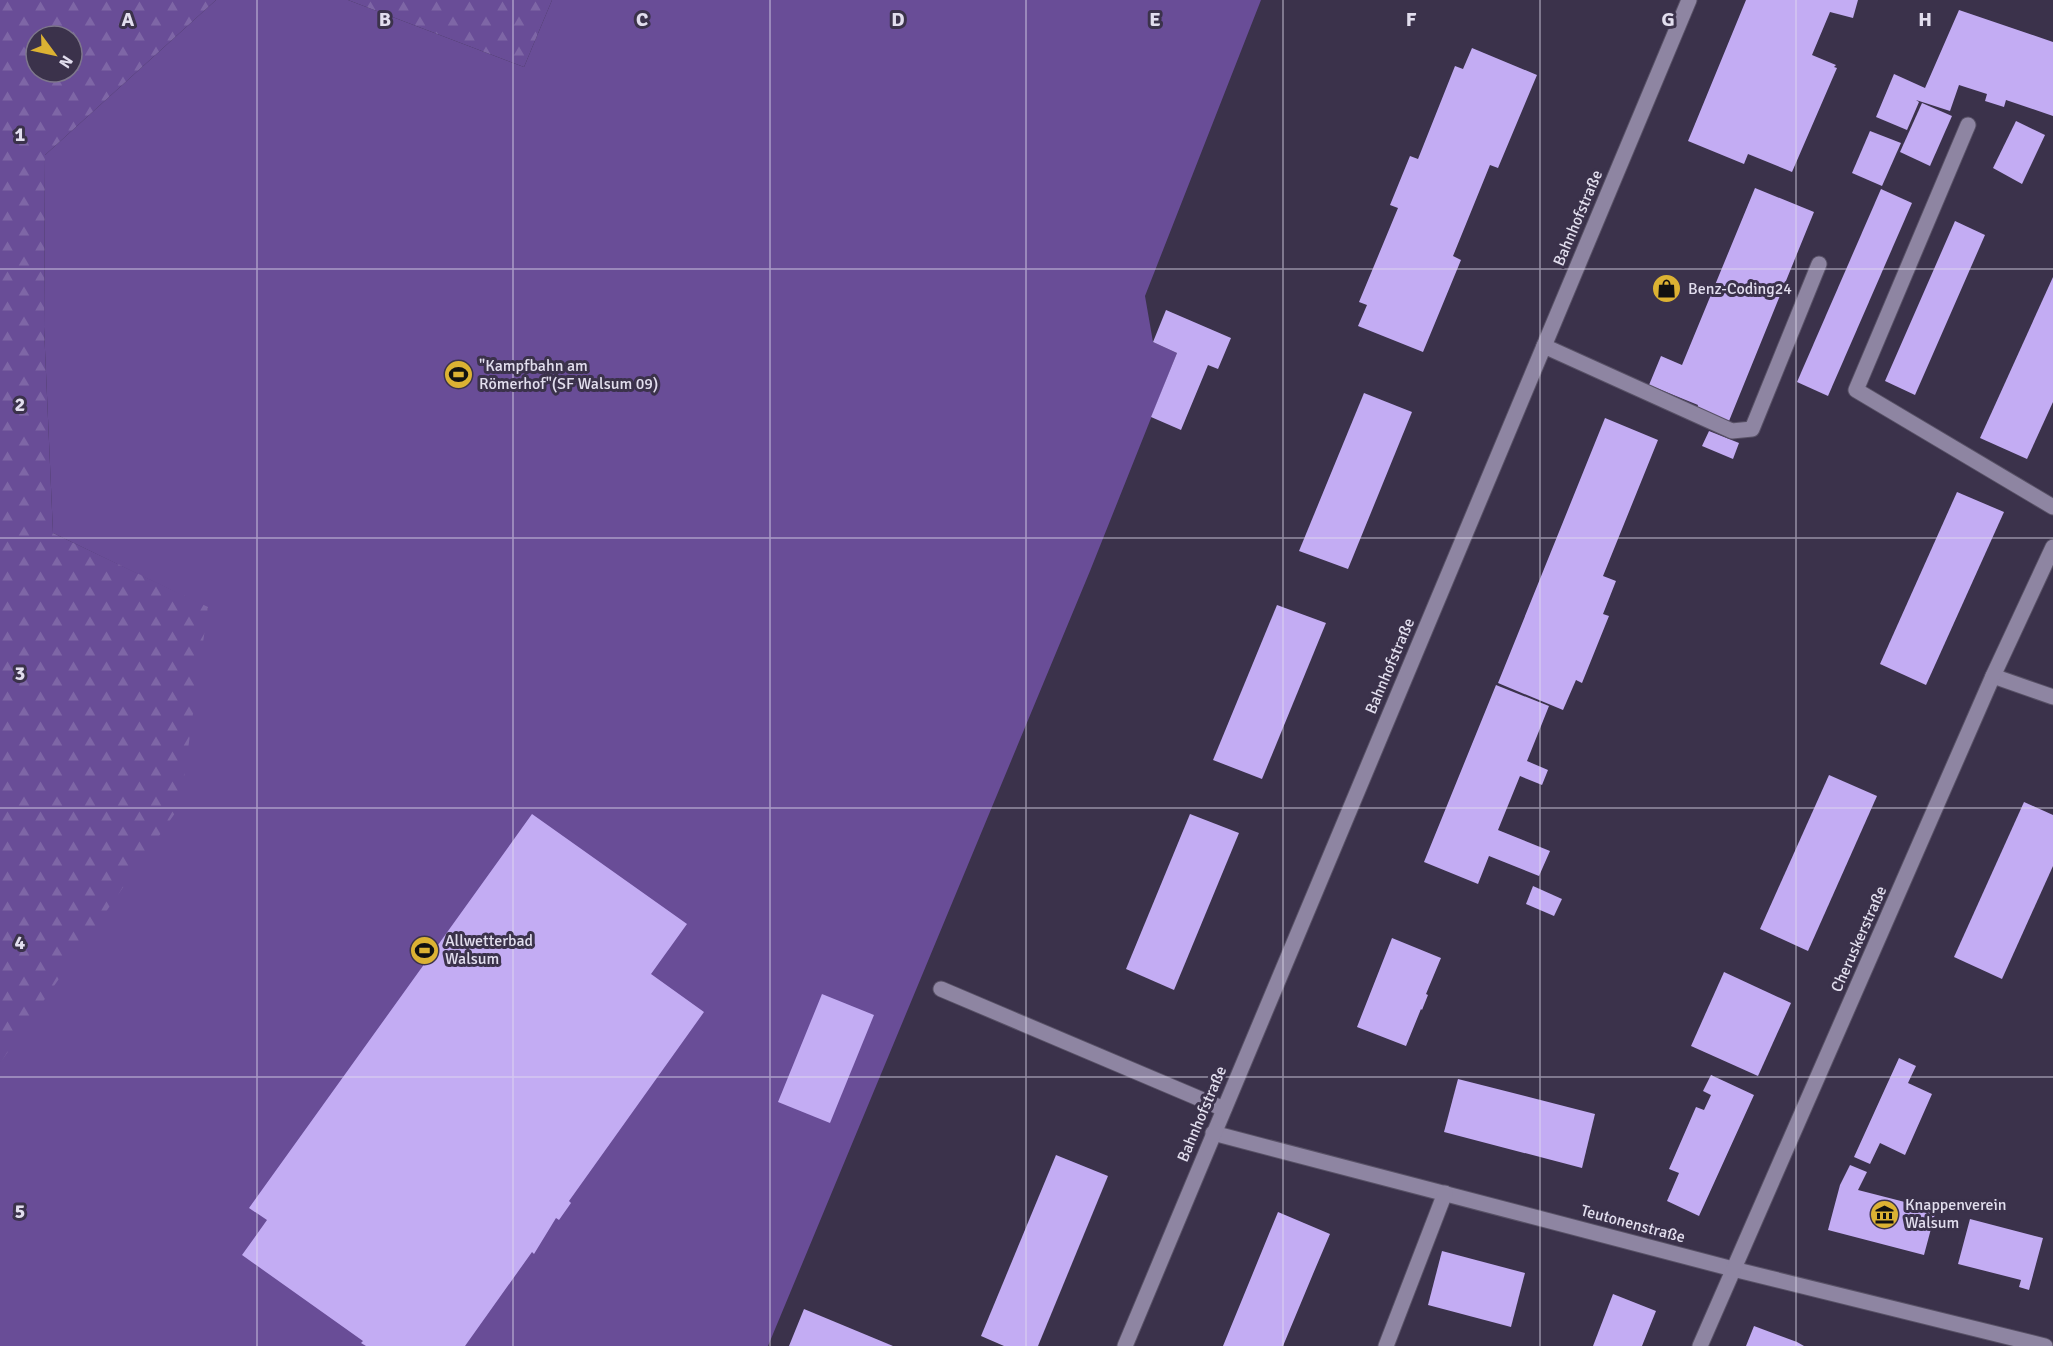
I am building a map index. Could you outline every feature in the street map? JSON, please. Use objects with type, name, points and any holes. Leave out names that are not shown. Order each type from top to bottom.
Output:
[{"type":"street","name":"Bahnhofstraße","points":[[1125,1346],[1689,0]]},
{"type":"street","points":[[1968,125],[1856,390],[2053,507]]},
{"type":"street","points":[[1544,346],[1732,431],[1752,429],[1819,264]]},
{"type":"street","name":"Cheruskerstraße","points":[[1700,1346],[1994,676],[2053,547]]},
{"type":"street","points":[[1994,676],[2053,697]]},
{"type":"street","points":[[941,989],[1224,1109]]},
{"type":"street","name":"Teutonenstraße","points":[[1214,1132],[1733,1269],[2045,1346]]},
{"type":"street","points":[[1386,1346],[1445,1193]]},
{"type":"green space","points":[[0,0],[216,0],[45,155],[44,327],[53,533],[208,607],[180,806],[0,1063]]},
{"type":"green space","points":[[216,0],[348,0],[524,67],[552,0],[1261,0],[1145,296],[1153,342],[1177,353],[1090,571],[768,1346],[0,1346],[0,1062],[208,608],[53,533],[44,327],[45,155]]},
{"type":"green space","points":[[348,0],[552,0],[524,67]]},
{"type":"building","points":[[1746,0],[1858,0],[1853,18],[1830,12],[1812,55],[1836,65],[1834,67],[1837,68],[1792,172],[1748,154],[1744,164],[1688,141]]},
{"type":"building","points":[[1959,10],[2053,42],[2053,116],[2006,100],[2004,107],[1985,101],[1987,94],[1959,85],[1950,111],[1916,100],[1919,102],[1907,130],[1876,117],[1894,74],[1925,88]]},
{"type":"building","points":[[1472,48],[1537,75],[1498,168],[1490,165],[1453,256],[1461,260],[1423,352],[1358,326],[1367,305],[1359,302],[1398,208],[1390,205],[1410,156],[1418,159],[1455,66],[1463,69]]},
{"type":"building","points":[[1922,103],[1952,116],[1930,166],[1900,152]]},
{"type":"building","points":[[2016,121],[2045,135],[2022,184],[1993,168]]},
{"type":"building","points":[[1870,131],[1901,143],[1882,186],[1852,173]]},
{"type":"building","points":[[1755,188],[1814,212],[1729,421],[1697,408],[1698,405],[1649,385],[1661,356],[1682,365]]},
{"type":"building","points":[[1881,189],[1912,203],[1828,396],[1797,382]]},
{"type":"building","points":[[1955,221],[1985,235],[1915,395],[1885,381]]},
{"type":"building","points":[[2053,277],[2053,402],[2027,459],[1980,438]]},
{"type":"building","points":[[1166,310],[1231,338],[1218,369],[1208,365],[1181,430],[1151,417],[1177,353],[1153,342]]},
{"type":"building","points":[[1364,393],[1412,412],[1348,569],[1299,551]]},
{"type":"building","points":[[1605,418],[1658,440],[1603,576],[1616,581],[1603,614],[1609,616],[1582,683],[1576,680],[1563,710],[1498,683]]},
{"type":"building","points":[[1709,431],[1739,443],[1733,459],[1702,446]]},
{"type":"building","points":[[1957,492],[2004,512],[1926,685],[1880,664]]},
{"type":"building","points":[[1277,605],[1326,623],[1262,779],[1213,760]]},
{"type":"building","points":[[1496,685],[1549,706],[1527,761],[1548,770],[1542,785],[1520,776],[1498,830],[1550,851],[1539,876],[1489,856],[1478,884],[1424,862]]},
{"type":"building","points":[[1829,775],[1877,796],[1808,951],[1760,929]]},
{"type":"building","points":[[2024,802],[2053,815],[2053,866],[2002,979],[1954,957]]},
{"type":"building","points":[[532,814],[687,924],[651,974],[704,1012],[569,1201],[571,1203],[559,1220],[556,1218],[534,1254],[532,1252],[465,1346],[366,1346],[361,1343],[363,1341],[242,1255],[267,1220],[249,1208]]},
{"type":"building","points":[[1190,814],[1239,833],[1174,990],[1126,969]]},
{"type":"building","points":[[1533,886],[1562,899],[1554,916],[1526,904]]},
{"type":"building","points":[[1392,938],[1441,958],[1406,1046],[1357,1027]]},
{"type":"building","points":[[1724,972],[1791,1003],[1758,1076],[1691,1046]]},
{"type":"building","points":[[822,994],[874,1015],[830,1123],[778,1102]]},
{"type":"building","points":[[1899,1058],[1916,1066],[1908,1083],[1932,1094],[1905,1155],[1880,1143],[1870,1164],[1854,1157]]},
{"type":"building","points":[[1711,1075],[1754,1095],[1699,1216],[1667,1201],[1679,1173],[1669,1169],[1696,1107],[1704,1110],[1711,1095],[1703,1091]]},
{"type":"building","points":[[1458,1079],[1595,1114],[1582,1168],[1444,1132]]},
{"type":"building","points":[[1056,1155],[1108,1176],[1038,1346],[1004,1346],[981,1336]]},
{"type":"building","points":[[1850,1165],[1867,1172],[1858,1190],[1936,1210],[1924,1255],[1828,1230],[1840,1185]]},
{"type":"building","points":[[1278,1212],[1330,1234],[1283,1346],[1223,1346]]},
{"type":"building","points":[[1970,1219],[2043,1238],[2029,1290],[2019,1287],[2021,1280],[1958,1264]]},
{"type":"building","points":[[1442,1251],[1525,1273],[1511,1327],[1428,1305]]},
{"type":"building","points":[[1613,1294],[1656,1311],[1642,1346],[1593,1346]]},
{"type":"building","points":[[804,1309],[893,1346],[789,1346]]},
{"type":"building","points":[[1754,1326],[1797,1342],[1804,1346],[1746,1346]]},
{"type":"place","name":"Benz-Coding24","points":[[1667,289]]},
{"type":"place","name":"\"Kampfbahn am Römerhof\"(SF Walsum 09)","points":[[458,375]]},
{"type":"place","name":"Allwetterbad Walsum","points":[[424,950]]},
{"type":"place","name":"Knappenverein Walsum","points":[[1884,1214]]}]
